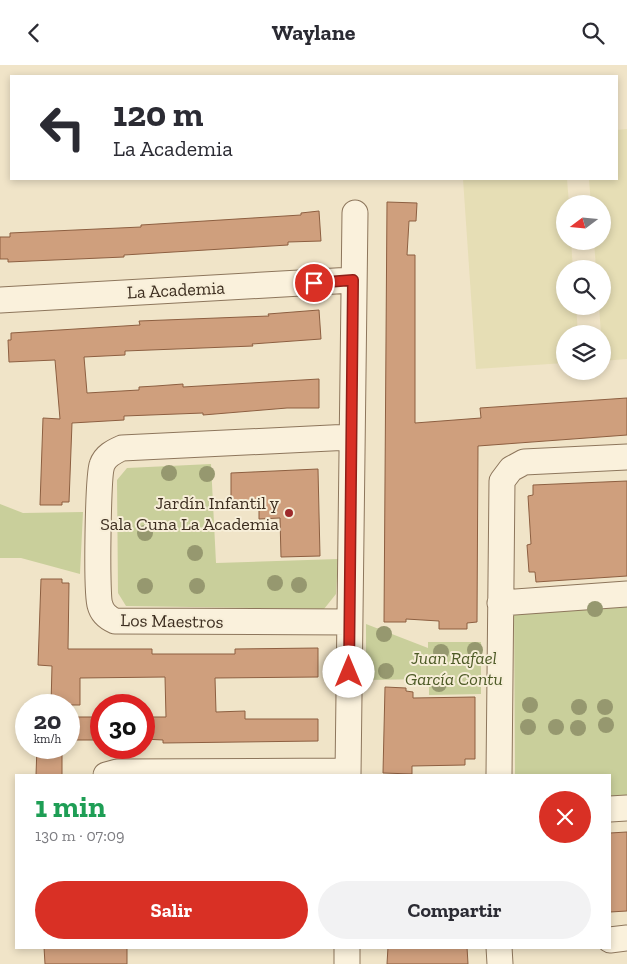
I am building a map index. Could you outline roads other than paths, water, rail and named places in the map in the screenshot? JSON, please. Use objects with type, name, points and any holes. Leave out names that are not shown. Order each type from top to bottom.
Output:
[{"type":"street","points":[[112,774],[348,773],[355,213]]},
{"type":"street","name":"La Academia","points":[[0,300],[353,280]]},
{"type":"street","name":"Los Maestros","points":[[349,622],[115,621],[104,614],[99,602],[99,516],[102,463],[113,451],[122,448],[351,437]]},
{"type":"street","points":[[499,774],[501,488],[506,474],[524,462],[627,457]]},
{"type":"street","points":[[500,603],[627,594]]},
{"type":"street","points":[[611,809],[627,808]]},
{"type":"street","points":[[611,940],[627,939]]},
{"type":"street","points":[[347,949],[347,964]]},
{"type":"street","points":[[500,949],[500,964]]},
{"type":"place","name":"Jardín Infantil y Sala Cuna La Academia","points":[[289,513]]},
{"type":"park label","name":"Juan Rafael García Contu","points":[[454,668]]}]
